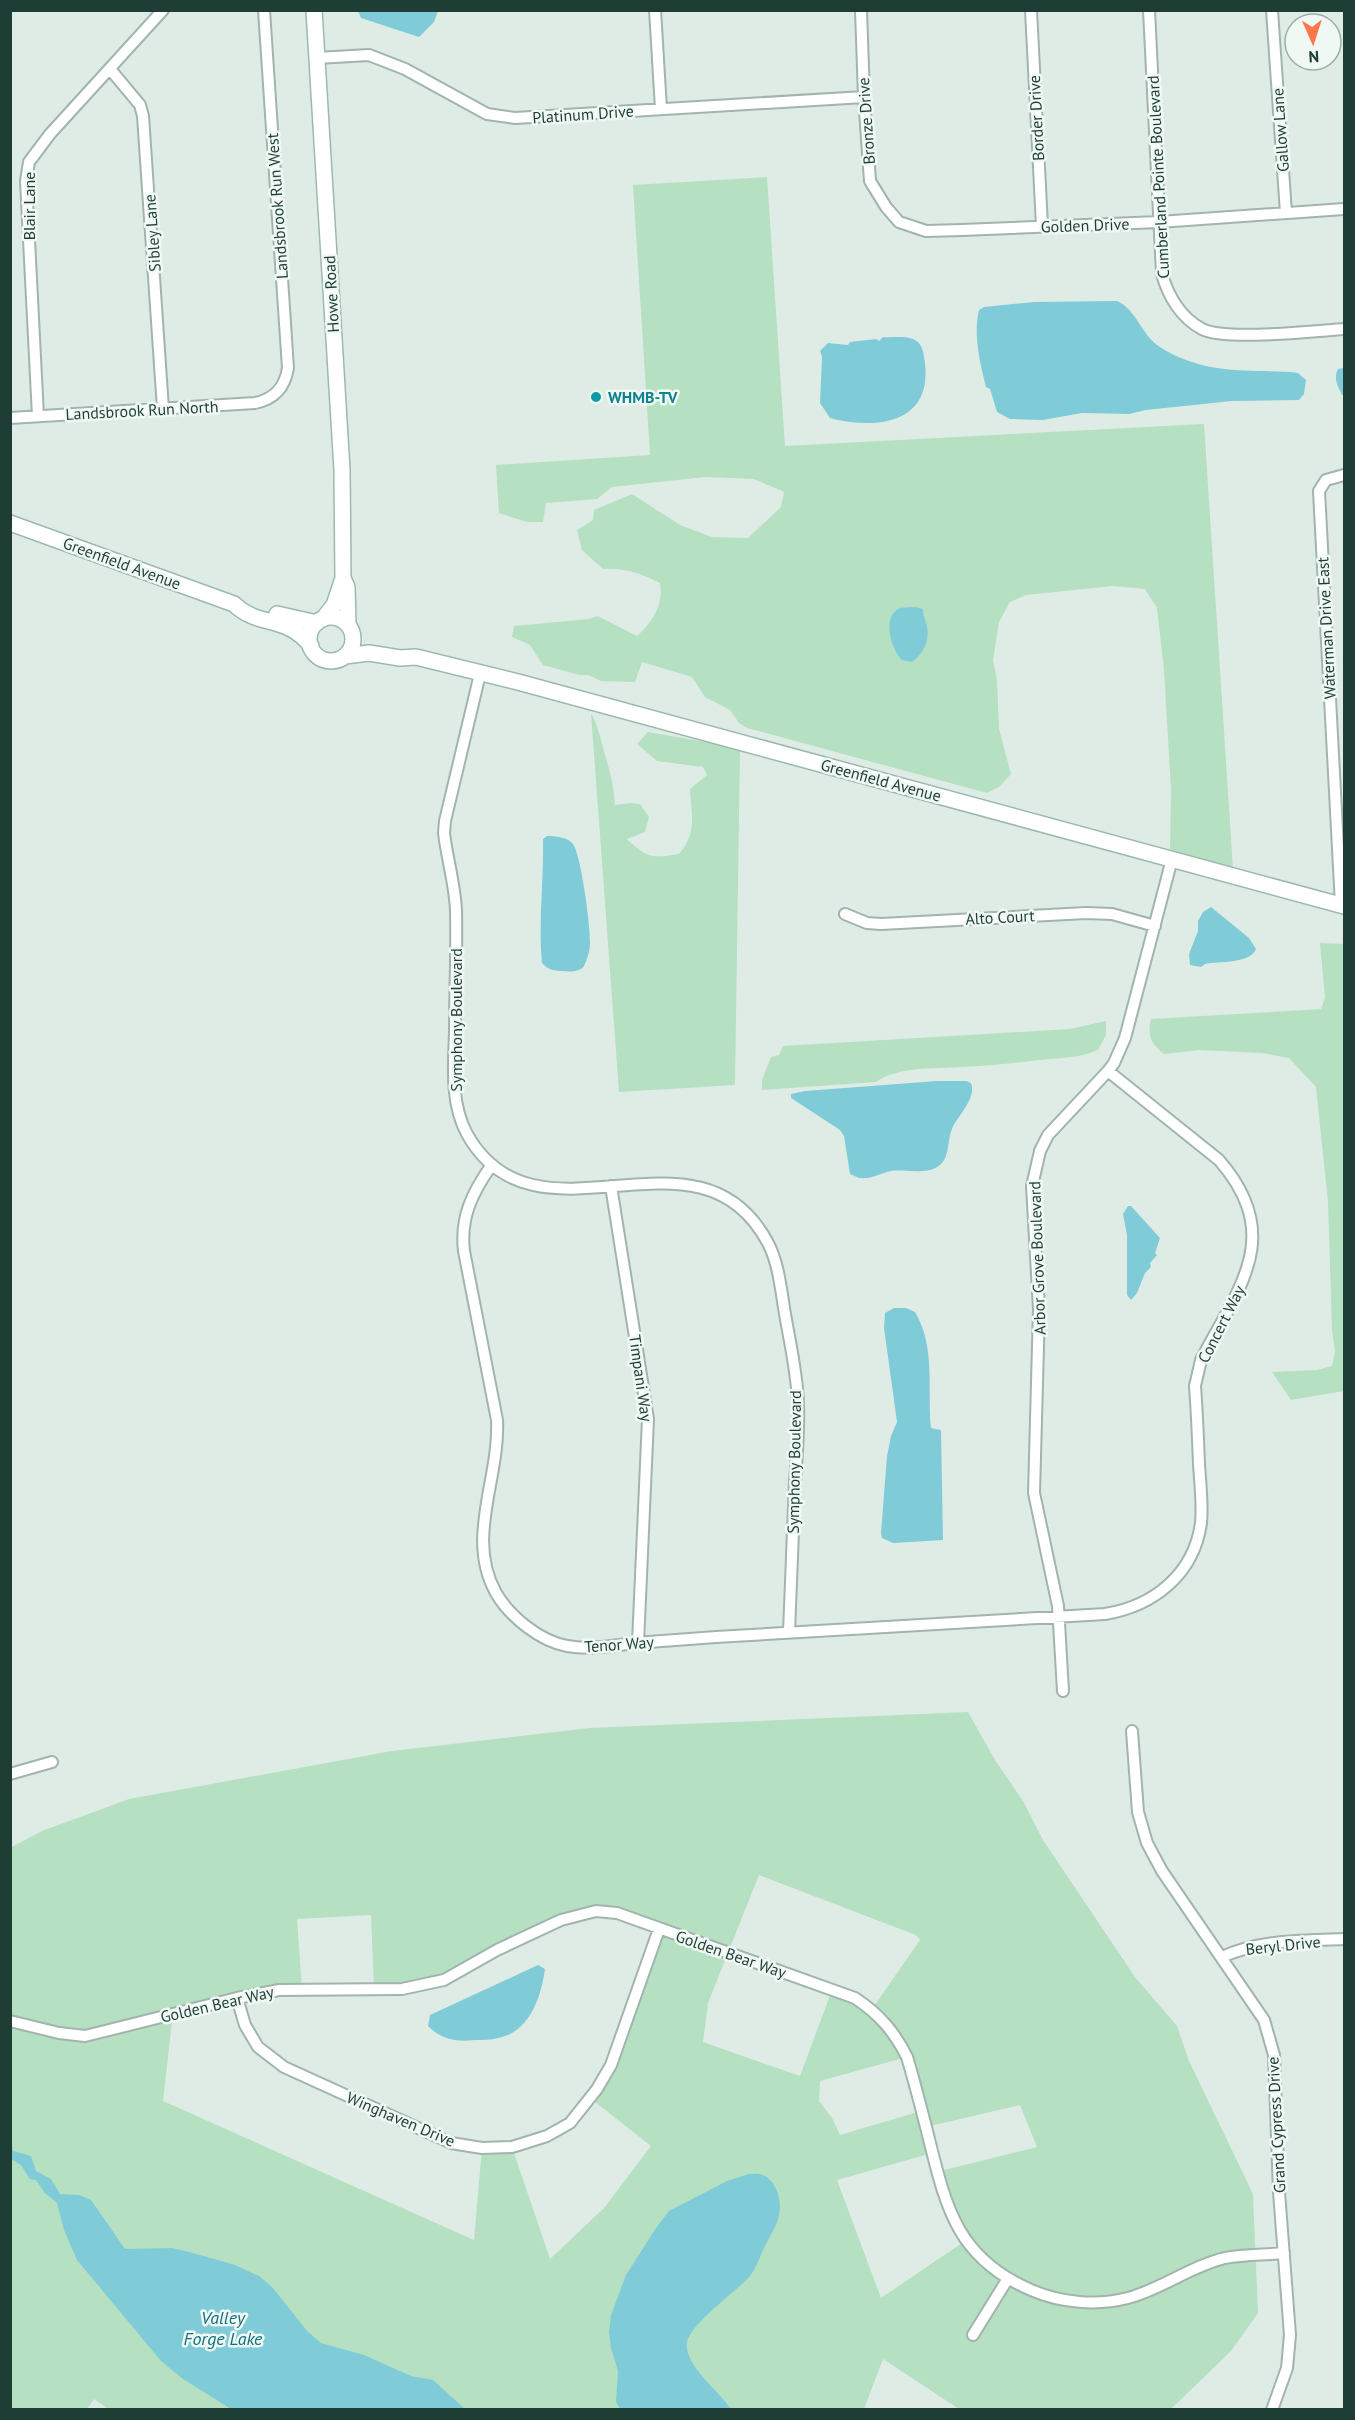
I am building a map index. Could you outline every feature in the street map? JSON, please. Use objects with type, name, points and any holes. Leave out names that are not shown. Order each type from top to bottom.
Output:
[{"type":"main road","name":"Howe Road","points":[[314,10],[342,470],[343,578],[334,605],[320,621]]},
{"type":"main road","name":"Greenfield Avenue","points":[[10,523],[234,604],[245,603],[286,617],[320,621]]},
{"type":"main road","name":"Howe Road","points":[[343,578],[347,587],[350,627]]},
{"type":"main road","name":"Greenfield Avenue","points":[[234,604],[243,614],[290,627],[311,646]]},
{"type":"main road","points":[[335,617],[350,627],[353,645],[345,656],[339,660],[326,660],[314,653],[311,646],[311,632],[320,621],[335,617]]},
{"type":"main road","name":"Greenfield Avenue","points":[[350,627],[371,644],[403,649],[416,657],[607,705],[1342,906]]},
{"type":"main road","name":"Greenfield Avenue","points":[[345,656],[369,653],[400,658],[416,657]]},
{"type":"street","name":"Blair Lane","points":[[38,416],[26,181],[29,162],[50,134],[163,10]]},
{"type":"street","name":"Landsbrook Run West","points":[[264,10],[288,368],[286,381],[273,397]]},
{"type":"street","points":[[655,10],[661,109]]},
{"type":"street","name":"Bronze Drive","points":[[861,10],[870,181],[885,207],[899,222]]},
{"type":"street","name":"Border Drive","points":[[1030,10],[1042,226]]},
{"type":"street","name":"Cumberland Pointe Boulevard","points":[[1149,10],[1162,274],[1167,294],[1182,313],[1202,329],[1224,335],[1344,329]]},
{"type":"street","name":"Gallow Lane","points":[[1272,10],[1286,213]]},
{"type":"street","name":"Platinum Drive","points":[[317,58],[369,55],[405,69],[488,114],[514,118],[864,97]]},
{"type":"street","name":"Sibley Lane","points":[[110,69],[140,105],[143,116],[163,409]]},
{"type":"street","name":"Golden Drive","points":[[899,222],[926,231],[1159,222],[1344,209]]},
{"type":"street","name":"Landsbrook Run North","points":[[10,418],[241,405],[273,397]]},
{"type":"street","name":"Waterman Drive East","points":[[1342,906],[1319,491],[1326,480],[1344,475]]},
{"type":"street","name":"Symphony Boulevard","points":[[480,674],[444,833],[456,910],[455,1096],[465,1131],[491,1166],[516,1180],[542,1188],[672,1183],[697,1186],[711,1191],[726,1197],[746,1214],[769,1246],[781,1293],[798,1405],[789,1632]]},
{"type":"street","name":"Arbor Grove Boulevard","points":[[1063,1691],[1059,1616],[1035,1493],[1040,1309],[1032,1186],[1040,1151],[1048,1135],[1108,1071],[1125,1038],[1172,859]]},
{"type":"street","name":"Alto Court","points":[[845,914],[867,923],[881,924],[1093,913],[1112,914],[1155,926]]},
{"type":"street","name":"Concert Way","points":[[1059,1616],[1105,1614],[1142,1603],[1174,1581],[1191,1556],[1198,1538],[1202,1510],[1195,1386],[1197,1372],[1201,1360],[1245,1278],[1253,1244],[1248,1208],[1232,1174],[1219,1160],[1108,1071]]},
{"type":"street","name":"Tenor Way","points":[[491,1166],[474,1192],[466,1212],[463,1231],[464,1251],[497,1420],[497,1439],[482,1535],[484,1563],[498,1596],[525,1625],[556,1643],[584,1647],[1059,1616]]},
{"type":"street","name":"Timpani Way","points":[[611,1186],[648,1419],[638,1643]]},
{"type":"street","name":"Grand Cypress Drive","points":[[1132,1731],[1138,1812],[1147,1844],[1162,1871],[1264,2020],[1272,2044],[1289,2350],[1282,2386],[1272,2409]]},
{"type":"street","points":[[10,1774],[52,1762]]},
{"type":"street","name":"Golden Bear Way","points":[[10,2021],[76,2036],[86,2036],[237,1998],[279,1990],[402,1989],[444,1980],[498,1950],[561,1920],[596,1911],[617,1913],[855,1998],[884,2020],[907,2057],[936,2172],[954,2222],[976,2254],[1007,2280],[1055,2299],[1109,2301],[1147,2292],[1225,2258],[1284,2253]]},
{"type":"street","name":"Winghaven Drive","points":[[237,1998],[245,2025],[258,2047],[284,2067],[451,2143],[482,2148],[512,2147],[547,2136],[570,2123],[597,2089],[611,2066],[659,1929]]},
{"type":"street","name":"Beryl Drive","points":[[1222,1957],[1257,1944],[1344,1939]]},
{"type":"street","points":[[973,2335],[1007,2280]]},
{"type":"green space","points":[[767,177],[785,446],[1204,424],[1233,869],[1170,852],[1171,789],[1164,670],[1157,608],[1145,589],[1113,586],[1026,595],[1010,602],[999,622],[993,660],[997,680],[999,729],[1011,774],[999,787],[987,793],[747,728],[739,723],[730,710],[705,697],[692,677],[642,662],[635,682],[601,681],[588,675],[579,675],[543,665],[530,645],[512,637],[514,626],[589,619],[598,616],[637,636],[652,619],[660,598],[660,583],[632,572],[603,569],[582,550],[577,530],[593,520],[594,510],[632,494],[680,525],[712,537],[748,538],[781,507],[784,492],[754,479],[705,477],[612,487],[597,499],[546,503],[543,522],[527,522],[499,513],[496,465],[650,455],[633,185]]},
{"type":"green space","points":[[591,713],[598,728],[615,805],[640,804],[649,817],[645,832],[627,839],[651,856],[679,854],[685,846],[692,823],[690,789],[707,775],[703,767],[657,761],[637,744],[648,732],[740,748],[735,1085],[619,1092]]},
{"type":"green space","points":[[1320,943],[1344,944],[1344,1391],[1291,1400],[1272,1372],[1317,1370],[1332,1366],[1335,1352],[1332,1330],[1328,1202],[1316,1087],[1289,1058],[1262,1053],[1199,1050],[1164,1054],[1153,1043],[1150,1030],[1151,1019],[1321,1009],[1325,998]]},
{"type":"green space","points":[[1106,1021],[1106,1035],[1098,1050],[1076,1056],[991,1065],[917,1069],[895,1073],[876,1082],[762,1090],[762,1080],[771,1057],[779,1055],[783,1046],[1070,1029]]},
{"type":"green space","points":[[968,1712],[995,1760],[1023,1801],[1043,1840],[1135,1977],[1177,2026],[1189,2061],[1253,2194],[1258,2313],[1231,2351],[1171,2409],[959,2409],[883,2359],[864,2409],[110,2410],[94,2399],[87,2409],[11,2409],[10,1848],[42,1831],[129,1799],[392,1751],[590,1728]],"holes":[[[759,1875],[916,1935],[920,1940],[872,2009],[832,1990],[800,2076],[703,2042],[708,2003]],[[617,1913],[659,1930],[597,2089],[590,2098],[651,2146],[604,2208],[550,2259],[512,2147],[482,2148],[474,2240],[163,2101],[173,2013],[302,1990],[297,1919],[371,1915],[374,1989],[444,1980],[561,1920]],[[907,2057],[921,2111],[840,2135],[832,2118],[819,2101],[820,2081]],[[1020,2105],[1037,2147],[936,2172],[965,2241],[881,2298],[837,2180],[932,2153],[926,2127]]]},
{"type":"water","points":[[358,11],[438,11],[434,22],[419,37],[361,18]]},
{"type":"water","points":[[1117,301],[1129,310],[1154,342],[1172,354],[1198,364],[1224,369],[1298,373],[1306,380],[1304,394],[1299,400],[1232,401],[1146,410],[1129,414],[1082,413],[1043,420],[1010,419],[997,412],[990,389],[986,387],[980,359],[977,339],[979,310],[984,307],[1034,302]]},
{"type":"water","points":[[883,337],[907,338],[920,344],[925,364],[925,384],[919,399],[910,411],[882,422],[847,422],[830,418],[820,403],[822,357],[820,351],[828,343],[848,345],[850,342],[876,339],[879,341]]},
{"type":"water","points":[[1344,368],[1344,395],[1342,395],[1336,376],[1338,369]]},
{"type":"water","points":[[900,608],[923,609],[927,637],[922,651],[912,662],[902,660],[894,649],[889,625],[894,612]]},
{"type":"water","points":[[547,836],[565,838],[573,844],[582,876],[590,946],[584,966],[574,971],[554,970],[542,963],[543,839]]},
{"type":"water","points":[[1211,907],[1249,938],[1256,949],[1253,954],[1241,960],[1205,964],[1201,967],[1190,965],[1189,954],[1198,931],[1198,921],[1203,912]]},
{"type":"water","points":[[937,1081],[967,1081],[972,1086],[968,1103],[952,1129],[944,1160],[936,1168],[930,1170],[891,1171],[867,1178],[859,1178],[850,1174],[844,1136],[840,1130],[791,1098],[791,1094],[805,1091]]},
{"type":"water","points":[[1128,1206],[1131,1206],[1160,1238],[1155,1253],[1157,1255],[1150,1263],[1151,1267],[1145,1273],[1137,1293],[1131,1300],[1127,1295],[1127,1235],[1123,1214]]},
{"type":"water","points":[[894,1308],[906,1308],[915,1312],[922,1325],[928,1354],[931,1428],[941,1430],[943,1540],[893,1543],[882,1538],[881,1533],[887,1456],[891,1436],[897,1422],[884,1328],[885,1313]]},
{"type":"water","points":[[538,1965],[545,1969],[537,2002],[526,2021],[509,2034],[490,2040],[455,2040],[444,2037],[428,2026],[430,2015]]},
{"type":"water","name":"Valley Forge Lake","points":[[11,2139],[13,2151],[31,2156],[36,2171],[51,2179],[60,2194],[79,2195],[91,2200],[125,2249],[172,2248],[235,2265],[259,2276],[272,2287],[308,2332],[321,2343],[364,2355],[411,2376],[433,2380],[465,2409],[231,2409],[183,2379],[161,2361],[77,2260],[64,2230],[57,2203],[45,2193],[36,2180],[30,2179],[21,2165],[11,2159]]},
{"type":"water","points":[[749,2174],[763,2175],[776,2188],[780,2207],[777,2223],[750,2276],[705,2317],[690,2334],[687,2342],[687,2350],[696,2368],[731,2409],[620,2409],[616,2402],[618,2371],[609,2332],[611,2315],[626,2275],[669,2211],[727,2181]]},
{"type":"place","name":"WHMB-TV","points":[[596,397]]}]
